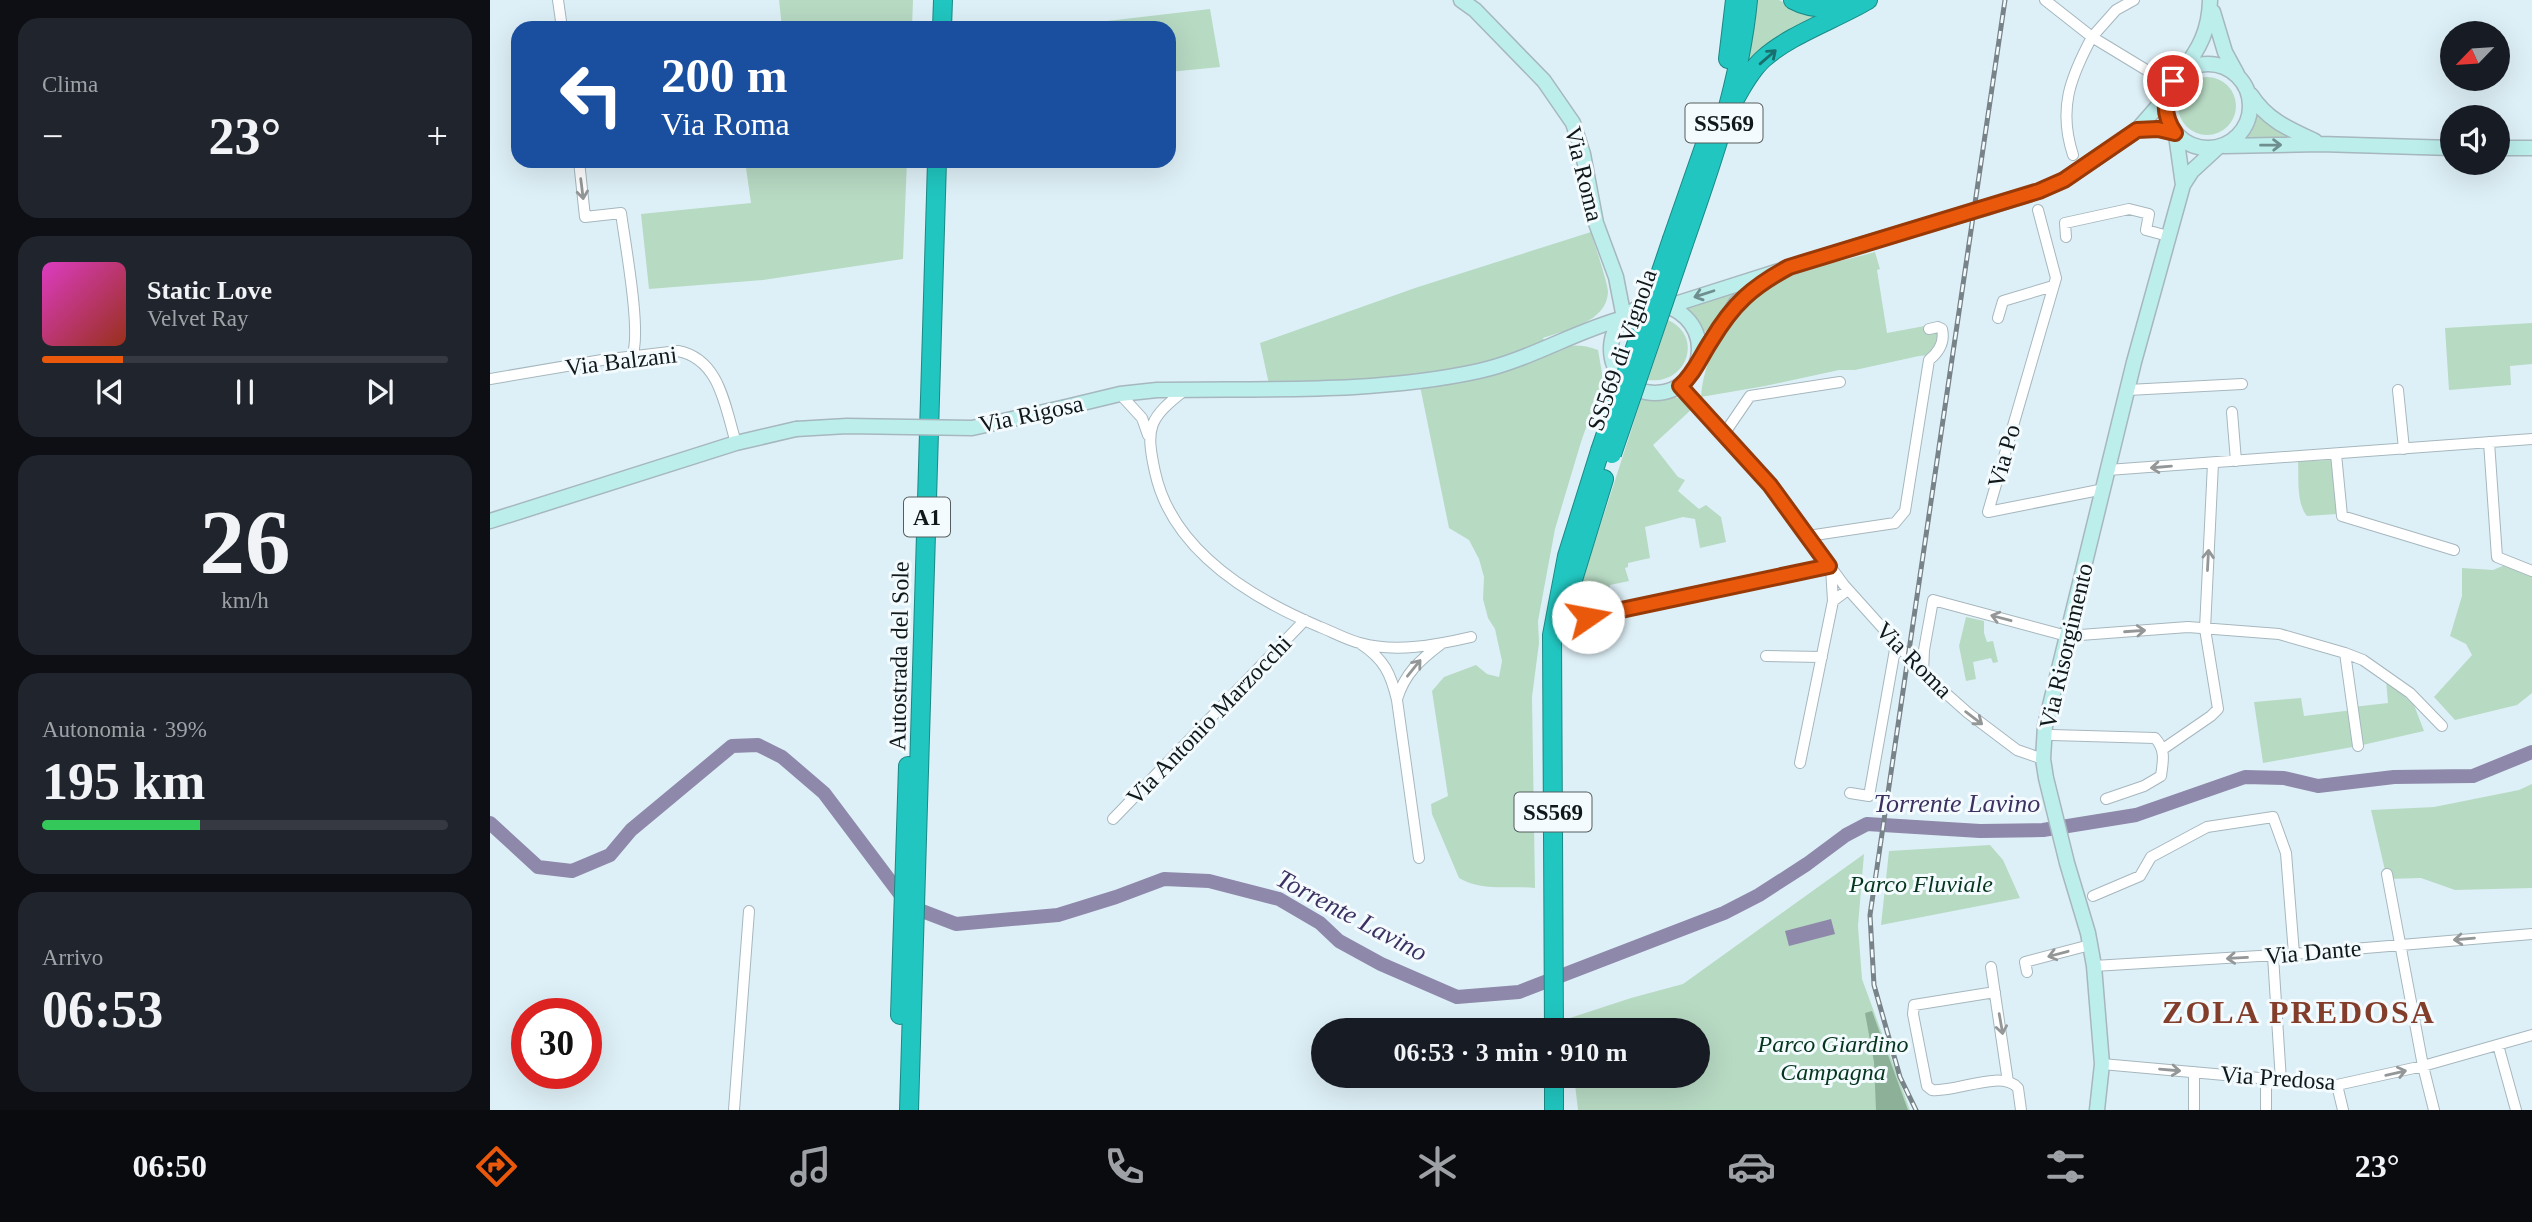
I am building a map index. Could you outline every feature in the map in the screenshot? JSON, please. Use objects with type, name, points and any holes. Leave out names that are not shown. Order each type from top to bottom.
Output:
[{"type":"highway","points":[[930,21],[931,0]]},
{"type":"highway","points":[[942,21],[943,0]]},
{"type":"highway","points":[[1728,0],[1731,46]]},
{"type":"highway","name":"SS569 di Vignola","points":[[1554,1018],[1553,717],[1560,626],[1606,452],[1678,241],[1717,106],[1731,46],[1735,0]]},
{"type":"highway","name":"SS569 di Vignola","points":[[1678,241],[1709,171],[1727,111],[1744,35],[1748,0]]},
{"type":"highway","points":[[1793,0],[1804,6],[1838,9],[1864,2]]},
{"type":"highway","points":[[1727,111],[1746,80],[1763,60],[1785,43],[1864,2]]},
{"type":"highway","name":"Autostrada del Sole","points":[[897,1110],[926,168]]},
{"type":"highway","name":"Autostrada del Sole","points":[[909,1110],[937,168]]},
{"type":"highway","points":[[1554,1088],[1554,1110]]},
{"type":"main road","name":"Via Roma","points":[[1461,0],[1482,17],[1549,87],[1573,123],[1583,154],[1596,223],[1616,277],[1624,318]]},
{"type":"main road","name":"Via Roma","points":[[1477,0],[1482,17]]},
{"type":"main road","points":[[1789,267],[1758,284],[1736,303],[1690,376],[1680,386],[1660,393],[1643,392],[1627,383],[1616,369],[1611,346],[1616,329],[1624,318],[1646,306],[1666,307],[1789,267],[1875,240],[1989,207],[2064,180],[2137,130],[2166,97],[2204,39],[2210,0]]},
{"type":"main road","points":[[2210,0],[2225,52],[2260,108],[2278,125],[2319,144]]},
{"type":"main road","points":[[2178,75],[2189,67],[2202,64],[2215,64],[2238,75]]},
{"type":"main road","points":[[2220,147],[2242,132],[2247,122],[2250,111],[2246,88]]},
{"type":"main road","points":[[2166,97],[2165,111],[2169,124],[2186,143],[2198,148],[2319,144],[2440,148]]},
{"type":"main road","points":[[2137,130],[2158,129],[2176,134]]},
{"type":"main road","name":"Via Risorgimento","points":[[2176,134],[2183,185]]},
{"type":"main road","name":"Via Risorgimento","points":[[2097,1110],[2102,1064],[2085,899],[2067,863],[2050,800],[2043,759],[2045,726],[2128,390],[2183,185],[2192,171],[2220,147]]},
{"type":"main road","points":[[2510,148],[2532,148]]},
{"type":"main road","name":"Via Roma","points":[[1616,277],[1626,293],[1646,306]]},
{"type":"main road","points":[[1666,307],[1683,315],[1695,331],[1699,349],[1696,364]]},
{"type":"main road","name":"Via Rigosa","points":[[490,521],[736,443],[796,429],[847,426],[972,428],[1121,394],[1384,386],[1433,381],[1483,370],[1624,318]]},
{"type":"main road","points":[[1578,335],[1598,337],[1611,346]]},
{"type":"street","points":[[558,0],[561,21]]},
{"type":"street","points":[[2045,0],[2092,37],[2147,71],[2166,97]]},
{"type":"street","points":[[2073,155],[2065,131],[2068,98],[2076,66],[2092,37],[2116,10],[2134,0]]},
{"type":"street","points":[[2147,71],[2178,75]]},
{"type":"street","points":[[580,168],[585,217],[621,213],[636,327],[636,348],[632,356]]},
{"type":"street","points":[[2066,237],[2065,223],[2129,209],[2149,214],[2146,230],[2168,236]]},
{"type":"street","name":"Via Po","points":[[2038,210],[2056,278],[1988,512],[2104,489]]},
{"type":"street","points":[[1998,318],[2003,301],[2053,286]]},
{"type":"street","points":[[1808,536],[1895,523],[1906,510],[1929,360],[1939,349],[1943,332],[1938,327],[1929,329]]},
{"type":"street","name":"Via Balzani","points":[[490,379],[678,351],[696,356],[704,362],[715,378],[736,443]]},
{"type":"street","points":[[1724,434],[1750,396],[1840,382]]},
{"type":"street","points":[[2128,390],[2242,384]]},
{"type":"street","name":"Via Roma","points":[[1680,386],[1770,485],[1848,590],[1923,673],[1968,713],[2017,750],[2043,759]]},
{"type":"street","points":[[1148,435],[1164,407],[1185,390]]},
{"type":"street","points":[[2398,390],[2404,449]]},
{"type":"street","points":[[1121,394],[1142,418],[1157,481],[1165,501],[1191,541],[1209,561],[1243,588],[1306,621],[1371,650],[1392,677],[1419,858]]},
{"type":"street","points":[[2232,412],[2236,461]]},
{"type":"street","points":[[2108,470],[2532,439]]},
{"type":"street","points":[[2489,442],[2497,557],[2532,570]]},
{"type":"street","points":[[2336,454],[2342,516],[2454,550]]},
{"type":"street","points":[[2106,799],[2144,786],[2161,776],[2163,749],[2218,709],[2205,629],[2213,463]]},
{"type":"street","points":[[1574,620],[1830,567],[1833,601],[1800,764]]},
{"type":"street","points":[[1833,601],[1848,590]]},
{"type":"street","points":[[1923,673],[1924,650],[1933,600],[2067,635],[2188,628],[2279,634],[2363,660],[2410,693],[2442,726]]},
{"type":"street","name":"Via Antonio Marzocchi","points":[[1113,819],[1306,621]]},
{"type":"street","points":[[1360,644],[1397,647],[1441,644],[1472,636]]},
{"type":"street","points":[[1397,700],[1411,668],[1441,644]]},
{"type":"street","points":[[1850,793],[1869,796],[1896,644]]},
{"type":"street","points":[[1910,658],[1917,657],[1924,650]]},
{"type":"street","points":[[2345,653],[2358,746]]},
{"type":"street","points":[[1766,656],[1822,657]]},
{"type":"street","name":"Via Risorgimento","points":[[2052,735],[2155,738],[2163,749]]},
{"type":"street","points":[[2085,899],[2140,876],[2151,857],[2207,827],[2273,817],[2286,853],[2294,954]]},
{"type":"street","points":[[2387,874],[2423,1066],[2434,1110]]},
{"type":"street","points":[[734,1110],[750,911]]},
{"type":"street","name":"Via Dante","points":[[2094,966],[2273,956],[2532,933]]},
{"type":"street","points":[[2026,967],[2090,945]]},
{"type":"street","points":[[2273,956],[2281,1081]]},
{"type":"street","points":[[1991,967],[2008,1082]]},
{"type":"street","points":[[1995,992],[1914,1009],[1927,1086],[1941,1091],[1994,1081],[2008,1082],[2018,1088],[2021,1110]]},
{"type":"street","name":"Via Predosa","points":[[2102,1064],[2337,1085],[2423,1066],[2532,1035]]},
{"type":"street","points":[[2498,1045],[2516,1110]]},
{"type":"street","points":[[2194,1072],[2194,1110]]},
{"type":"street","points":[[2266,1079],[2266,1110]]},
{"type":"street","points":[[2337,1085],[2343,1110]]},
{"type":"green space","points":[[779,0],[913,0],[912,21],[781,21]]},
{"type":"green space","points":[[1753,0],[1779,0],[1808,15],[1837,14],[1743,80]]},
{"type":"green space","points":[[1210,9],[1220,67],[1176,71],[1176,21],[1107,21]]},
{"type":"green space","points":[[2207,77],[2223,82],[2231,90],[2236,106],[2231,122],[2223,130],[2207,135],[2191,130],[2183,122],[2178,106],[2183,90],[2191,82]]},
{"type":"green space","points":[[2258,112],[2277,130],[2294,138],[2245,140],[2252,131]]},
{"type":"green space","points":[[746,168],[907,168],[903,259],[763,280],[649,289],[641,214],[751,203]]},
{"type":"green space","points":[[1591,232],[1607,287],[1606,302],[1593,318],[1543,338],[1548,350],[1585,346],[1598,350],[1603,379],[1555,529],[1538,621],[1539,643],[1532,697],[1535,888],[1477,885],[1459,878],[1432,814],[1431,804],[1448,796],[1432,691],[1444,677],[1476,665],[1487,674],[1499,677],[1502,661],[1495,629],[1488,618],[1483,599],[1484,577],[1479,559],[1469,540],[1449,528],[1420,386],[1270,389],[1260,343],[1415,288]]},
{"type":"green space","points":[[1875,252],[1880,269],[1877,270],[1887,333],[1930,325],[1939,333],[1938,344],[1931,355],[1701,397],[1704,377],[1718,340],[1756,295],[1801,272]]},
{"type":"green space","points":[[1743,289],[1709,332],[1705,332],[1688,308],[1688,305]]},
{"type":"green space","points":[[1668,320],[1679,327],[1686,337],[1686,358],[1673,375],[1662,380],[1648,380]]},
{"type":"green space","points":[[2532,323],[2532,364],[2510,366],[2511,385],[2449,390],[2445,328]]},
{"type":"green space","points":[[1671,396],[1682,399],[1693,408],[1653,445],[1678,477],[1685,480],[1678,491],[1699,509],[1706,505],[1721,517],[1726,542],[1700,548],[1695,519],[1683,517],[1645,527],[1650,558],[1628,563],[1625,568],[1629,581],[1610,585],[1607,607],[1573,610],[1642,397],[1655,399]]},
{"type":"green space","points":[[2332,460],[2337,514],[2307,516],[2300,497],[2298,461]]},
{"type":"green space","points":[[2505,565],[2532,576],[2532,693],[2517,705],[2455,720],[2434,697],[2472,655],[2466,644],[2450,636],[2462,596],[2462,568],[2493,570]]},
{"type":"green space","points":[[1966,617],[1984,621],[1987,642],[1993,641],[1998,662],[1993,663],[1991,658],[1973,662],[1976,679],[1966,681],[1959,646]]},
{"type":"green space","points":[[2386,680],[2414,705],[2424,731],[2263,763],[2254,702],[2301,698],[2304,716],[2353,710],[2353,707],[2388,703]]},
{"type":"green space","points":[[2532,784],[2532,888],[2455,890],[2421,878],[2387,879],[2371,810],[2434,807],[2519,790]]},
{"type":"green space","name":"Parco Fluviale","points":[[1990,845],[2003,860],[2020,898],[1881,925],[1889,851]]},
{"type":"green space","name":"Parco Giardino Campagna","points":[[1864,854],[1858,926],[1862,979],[1910,1110],[1578,1110],[1575,1088],[1710,1088],[1710,1018],[1570,1018],[1683,984]]},
{"type":"green space","points":[[1872,1011],[1908,1110],[1876,1110],[1874,1062],[1865,1013]]},
{"type":"shaded area","points":[[1831,919],[1835,934],[1789,946],[1785,931]]},
{"type":"waterway","name":"Torrente Lavino","points":[[490,823],[538,867],[572,871],[610,855],[631,830],[732,746],[758,745],[782,757],[824,793],[909,906],[956,924],[1058,915],[1164,879],[1209,881],[1279,899],[1320,923],[1339,941],[1381,964],[1457,997],[1519,992],[1724,913],[1759,895],[1846,835],[1867,824],[1980,831],[2043,830],[2136,815],[2245,777],[2284,778],[2318,786],[2394,777],[2473,776],[2532,752]]},
{"type":"railway","points":[[1916,1110],[1900,1077],[1874,985],[1870,915],[2005,0]]},
{"type":"district","name":"ZOLA PREDOSA","points":[[2299,1012]]},
{"type":"route","points":[[1588,617],[1829,566],[1770,485],[1680,386],[1690,376],[1736,303],[1758,284],[1789,267],[2039,191],[2064,180],[2137,130],[2158,129],[2175,133],[2165,111],[2165,98],[2173,81]]}]
